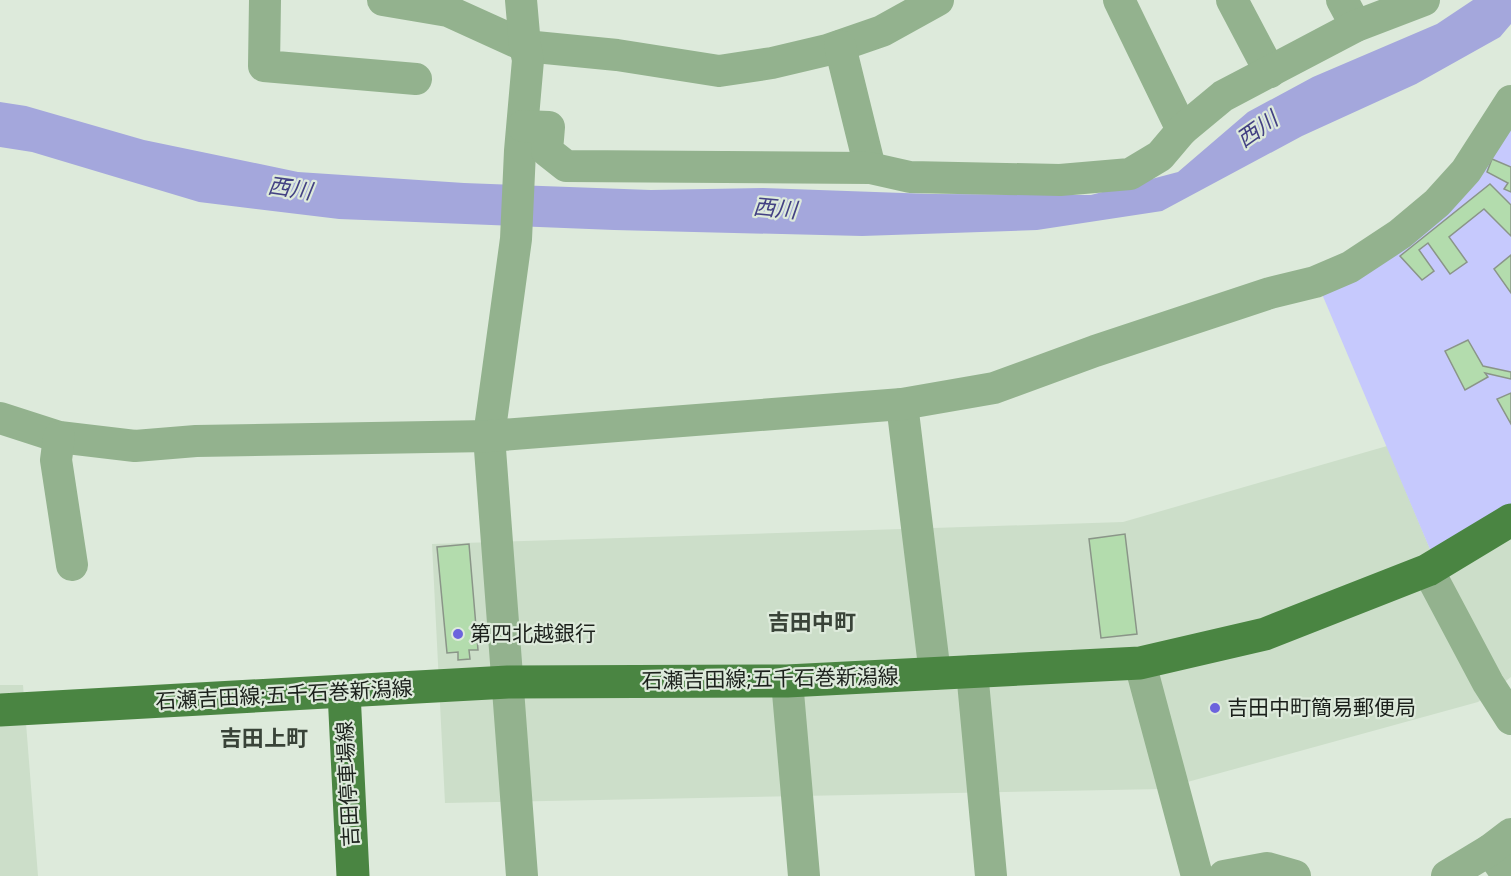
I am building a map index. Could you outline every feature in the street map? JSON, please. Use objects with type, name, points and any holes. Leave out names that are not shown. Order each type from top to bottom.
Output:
[{"type":"main road","name":"石瀬吉田線;五千石巻新潟線","points":[[0,710],[508,682],[788,681],[1140,663],[1265,634],[1428,570],[1511,520]]},
{"type":"main road","name":"吉田停車場線","points":[[344,692],[353,876]]},
{"type":"street","points":[[265,0],[264,66],[416,79]]},
{"type":"street","points":[[383,0],[448,11],[525,46],[617,55],[719,71],[772,63],[840,46],[882,31],[938,0]]},
{"type":"street","points":[[521,0],[528,60],[516,238],[489,436],[522,876]]},
{"type":"street","points":[[1119,0],[1182,130]]},
{"type":"street","points":[[1232,0],[1270,72]]},
{"type":"street","points":[[521,138],[549,127],[547,151],[566,166],[870,168],[922,178],[1060,180],[1130,174],[1160,156],[1182,130],[1223,96],[1270,72],[1349,13],[1424,0]]},
{"type":"street","points":[[840,46],[870,168]]},
{"type":"street","points":[[0,418],[59,437],[135,446],[196,441],[489,436],[902,404],[994,388],[1095,351],[1270,293],[1315,282],[1350,267],[1400,234],[1437,203],[1466,171],[1511,101]]},
{"type":"street","points":[[902,404],[935,674]]},
{"type":"street","points":[[59,437],[56,460],[72,565]]},
{"type":"street","points":[[1428,570],[1488,683],[1511,719]]},
{"type":"street","points":[[1140,663],[1197,876]]},
{"type":"street","points":[[972,671],[991,876]]},
{"type":"street","points":[[788,681],[804,876]]},
{"type":"street","points":[[1447,876],[1501,842],[1508,876]]},
{"type":"street","points":[[1224,876],[1267,868],[1296,876]]},
{"type":"shaded area","points":[[1511,98],[1511,505],[1432,554],[1319,287],[1366,267]]},
{"type":"shaded area","points":[[1387,446],[1432,554],[1511,505],[1511,677],[1478,702],[1162,789],[445,803],[432,544],[1123,522]]},
{"type":"shaded area","points":[[0,685],[23,685],[38,876],[0,876]]},
{"type":"water","name":"西川","points":[[1473,0],[1511,0],[1511,24],[1500,37],[1416,84],[1302,136],[1162,211],[1037,230],[862,236],[614,230],[339,219],[199,202],[32,152],[0,147],[0,102],[26,106],[144,140],[298,172],[464,183],[651,190],[763,188],[931,194],[1091,195],[1178,172],[1248,112],[1313,77],[1437,24]]},
{"type":"building","points":[[1492,159],[1511,167],[1511,192],[1504,189],[1508,183],[1487,172]]},
{"type":"building","points":[[1490,184],[1511,205],[1511,236],[1484,209],[1449,237],[1467,262],[1450,274],[1428,243],[1419,250],[1434,271],[1422,280],[1400,256]]},
{"type":"building","points":[[1511,255],[1511,293],[1494,269]]},
{"type":"building","points":[[1468,340],[1483,366],[1511,372],[1511,379],[1485,373],[1488,377],[1465,390],[1445,351]]},
{"type":"building","points":[[1511,393],[1511,424],[1497,399]]},
{"type":"building","points":[[1125,534],[1137,634],[1101,638],[1089,539]]},
{"type":"building","points":[[469,544],[478,650],[469,650],[470,659],[458,660],[458,652],[447,653],[437,547]]},
{"type":"place","name":"第四北越銀行","points":[[458,634]]},
{"type":"place","name":"吉田中町簡易郵便局","points":[[1215,708]]},
{"type":"district","name":"吉田中町","points":[[812,622]]},
{"type":"district","name":"吉田上町","points":[[264,738]]}]
